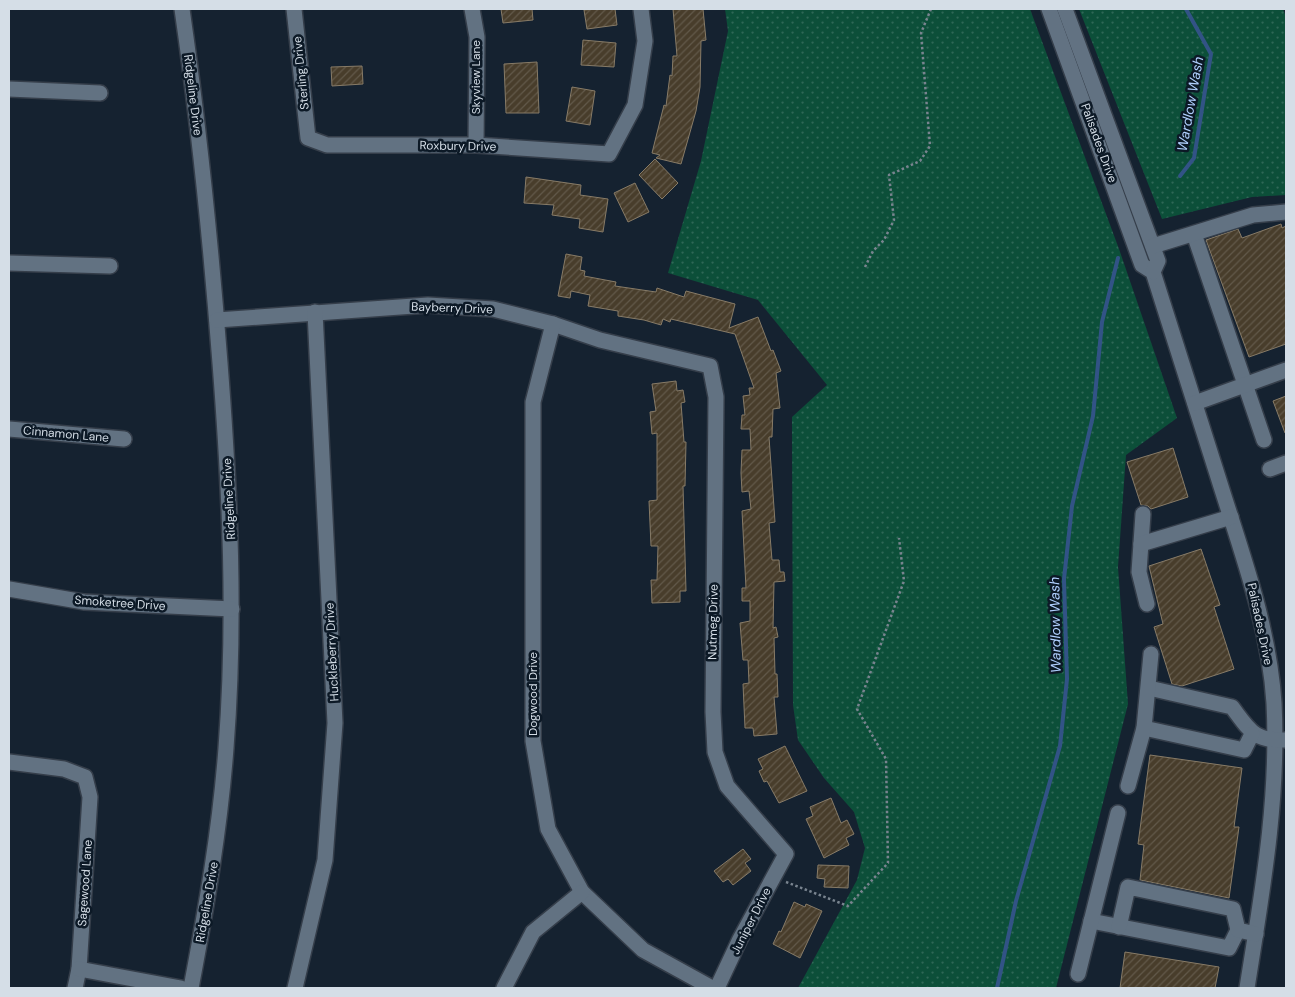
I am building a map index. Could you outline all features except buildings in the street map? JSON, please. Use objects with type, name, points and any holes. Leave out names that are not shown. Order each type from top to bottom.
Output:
[{"type":"street","name":"Ridgeline Drive","points":[[182,9],[197,125],[217,320],[229,480],[232,609],[226,749],[214,864],[191,988]]},
{"type":"street","name":"Sterling Drive","points":[[294,9],[308,138]]},
{"type":"street","name":"Skyview Lane","points":[[472,9],[477,37],[476,145]]},
{"type":"street","name":"Roxbury Drive","points":[[308,138],[327,145],[476,145],[609,154],[635,105],[645,40],[641,9]]},
{"type":"street","name":"Palisades Drive","points":[[1049,9],[1142,265],[1153,272]]},
{"type":"street","name":"Palisades Drive","points":[[1065,9],[1158,260],[1153,272],[1247,566],[1266,645],[1281,740],[1268,858],[1247,988]]},
{"type":"street","points":[[9,89],[100,93]]},
{"type":"street","points":[[1153,246],[1253,215],[1286,212]]},
{"type":"street","points":[[1194,234],[1264,440]]},
{"type":"street","points":[[9,263],[110,266]]},
{"type":"street","name":"Bayberry Drive","points":[[217,320],[428,305],[493,309],[553,324],[600,340],[710,366]]},
{"type":"street","name":"Huckleberry Drive","points":[[295,988],[325,860],[335,723],[315,312]]},
{"type":"street","name":"Dogwood Drive","points":[[553,324],[533,402],[533,741],[548,829],[582,892],[643,950],[712,988]]},
{"type":"street","name":"Nutmeg Drive","points":[[710,366],[716,397],[713,712],[715,752],[727,786],[786,854]]},
{"type":"street","points":[[1194,403],[1286,370]]},
{"type":"street","name":"Cinnamon Lane","points":[[9,429],[124,439]]},
{"type":"street","points":[[1270,469],[1286,463]]},
{"type":"street","points":[[1143,514],[1139,572],[1146,604]]},
{"type":"street","points":[[1141,544],[1231,517]]},
{"type":"street","name":"Smoketree Drive","points":[[9,588],[84,602],[232,609]]},
{"type":"street","points":[[1128,786],[1144,728],[1151,654]]},
{"type":"street","points":[[1149,688],[1232,707],[1252,734],[1281,740]]},
{"type":"street","points":[[1144,728],[1244,750],[1252,734]]},
{"type":"street","name":"Sagewood Lane","points":[[9,762],[64,769],[85,777],[90,797],[79,969],[75,988]]},
{"type":"street","points":[[1078,974],[1118,813]]},
{"type":"street","name":"Juniper Drive","points":[[717,988],[786,854]]},
{"type":"street","points":[[1091,921],[1119,927],[1229,948],[1238,930],[1233,909],[1128,887],[1119,927]]},
{"type":"street","points":[[504,988],[533,932],[582,892]]},
{"type":"street","points":[[1238,930],[1256,934]]},
{"type":"street","points":[[79,969],[181,988]]},
{"type":"path","points":[[865,267],[873,251],[884,240],[894,220],[888,175],[920,161],[930,146],[922,33],[931,9]]},
{"type":"path","points":[[773,877],[848,906],[888,863],[886,759],[857,708],[904,581],[899,538]]},
{"type":"green space","points":[[725,9],[1030,9],[1119,249],[1177,418],[1126,455],[1118,567],[1128,704],[1056,988],[798,988],[857,880],[865,848],[854,812],[824,778],[798,740],[793,705],[792,417],[827,385],[758,300],[668,273],[701,161],[728,31]]},
{"type":"green space","points":[[1079,9],[1283,9],[1286,17],[1286,195],[1252,197],[1162,219]]},
{"type":"waterway","name":"Wardlow Wash","points":[[1180,176],[1194,158],[1211,54],[1186,9]]},
{"type":"waterway","name":"Wardlow Wash","points":[[997,988],[1016,901],[1060,746],[1067,679],[1064,579],[1072,506],[1093,416],[1102,322],[1118,258]]}]
